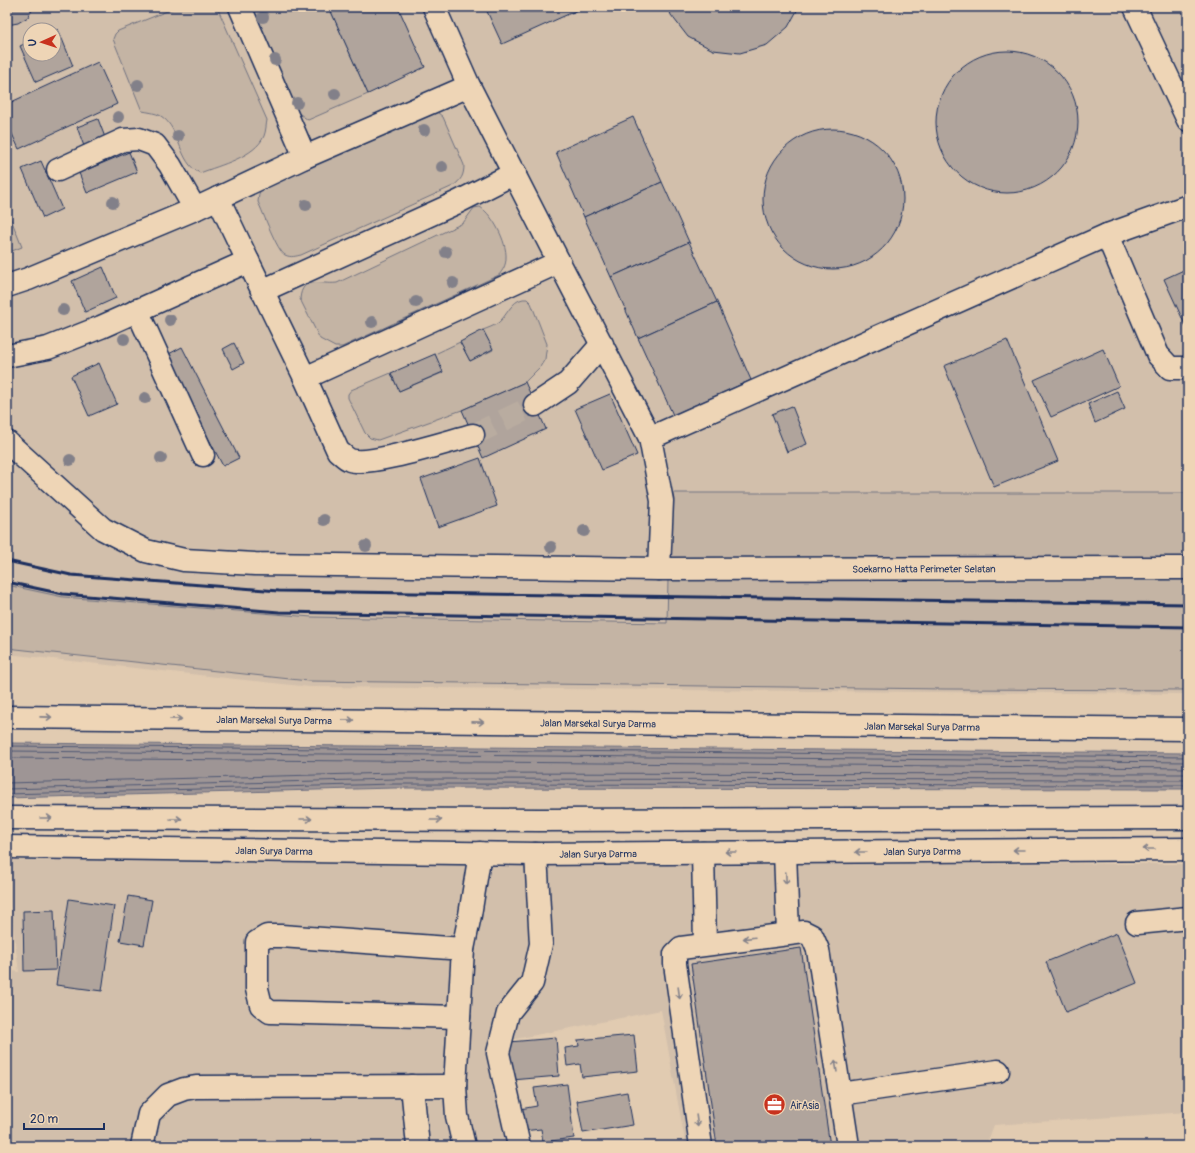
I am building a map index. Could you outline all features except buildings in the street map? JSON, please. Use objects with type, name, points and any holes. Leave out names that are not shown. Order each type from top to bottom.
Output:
[{"type":"main road","points":[[240,7],[305,157]]},
{"type":"main road","points":[[434,7],[470,86],[650,438],[662,501],[659,569]]},
{"type":"main road","points":[[1135,7],[1188,120]]},
{"type":"main road","points":[[7,286],[28,279],[195,209],[305,157],[470,86]]},
{"type":"main road","points":[[58,170],[123,140],[139,139],[155,145],[170,165],[195,209]]},
{"type":"main road","points":[[262,291],[458,202],[515,173]]},
{"type":"main road","points":[[218,198],[305,378],[338,451],[343,456],[350,460],[366,461],[396,455],[473,435]]},
{"type":"main road","points":[[650,438],[1107,235],[1188,206]]},
{"type":"main road","points":[[1107,235],[1158,355],[1170,368],[1188,368]]},
{"type":"main road","points":[[7,356],[48,348],[248,261]]},
{"type":"main road","points":[[305,378],[560,262]]},
{"type":"main road","points":[[137,310],[203,455]]},
{"type":"main road","points":[[535,405],[568,384],[602,344]]},
{"type":"main road","name":"Soekarno Hatta Perimeter Selatan","points":[[7,442],[103,529],[146,551],[184,560],[255,564],[659,569],[1188,568]]},
{"type":"main road","name":"Jalan Marsekal Surya Darma","points":[[7,717],[1188,729]]},
{"type":"main road","points":[[7,818],[531,820],[1188,818]]},
{"type":"main road","name":"Jalan Surya Darma","points":[[7,847],[536,854],[1188,849]]},
{"type":"main road","points":[[785,852],[788,933]]},
{"type":"main road","points":[[464,1146],[457,1116],[455,1086],[463,949],[480,853]]},
{"type":"main road","points":[[703,853],[705,944]]},
{"type":"main road","points":[[520,1146],[498,1053],[508,1013],[532,983],[541,944],[536,854]]},
{"type":"main road","points":[[1136,923],[1188,918]]},
{"type":"main road","points":[[701,1146],[675,964],[675,954],[681,948],[804,932],[812,936],[818,950],[848,1146]]},
{"type":"main road","points":[[459,1017],[270,1012],[261,1005],[257,989],[257,942],[266,936],[282,936],[463,949]]},
{"type":"main road","points":[[840,1094],[998,1071]]},
{"type":"main road","points":[[412,1086],[418,1146]]},
{"type":"main road","points":[[142,1146],[149,1114],[168,1095],[184,1089],[204,1087],[455,1086]]},
{"type":"shaded area","points":[[7,7],[1188,7],[1188,694],[310,687],[7,654]]},
{"type":"shaded area","points":[[177,7],[217,7],[267,120],[264,136],[253,150],[227,163],[200,173],[187,162],[168,122],[159,115],[142,111],[113,39],[118,31]]},
{"type":"shaded area","points":[[249,7],[329,7],[368,94],[308,120],[296,111]]},
{"type":"shaded area","points":[[431,111],[437,112],[443,117],[464,165],[463,175],[458,182],[453,186],[301,255],[289,256],[282,252],[274,239],[258,202],[261,189]]},
{"type":"shaded area","points":[[480,207],[494,222],[504,244],[506,258],[503,269],[499,275],[342,347],[335,347],[320,339],[300,299],[301,292],[304,287],[313,283],[337,283],[463,223],[474,208]]},
{"type":"shaded area","points":[[7,209],[22,247],[7,253]]},
{"type":"shaded area","points":[[523,299],[527,299],[531,303],[547,344],[545,359],[540,367],[525,382],[462,410],[378,440],[370,438],[365,433],[348,398],[348,394],[351,390],[391,373],[399,391],[442,373],[435,354],[460,342],[470,361],[493,350],[483,330],[498,323],[515,303]]},
{"type":"shaded area","points":[[670,493],[1188,493],[1188,690],[944,689],[308,681],[7,648],[7,585],[63,597],[312,617],[667,623]]},
{"type":"shaded area","points":[[7,860],[1188,864],[1188,1112],[994,1125],[986,1146],[686,1146],[661,1010],[501,1042],[524,1146],[7,1146],[7,970],[19,972],[7,883]]},
{"type":"water","points":[[7,743],[1188,753],[1188,789],[394,788],[7,798]]},
{"type":"tunnel","points":[[473,435],[535,405]]},
{"type":"railway","points":[[7,561],[71,575],[279,591],[1188,604]]},
{"type":"railway","points":[[7,582],[63,594],[279,612],[1188,627]]},
{"type":"place","name":"AirAsia","points":[[774,1105]]}]
